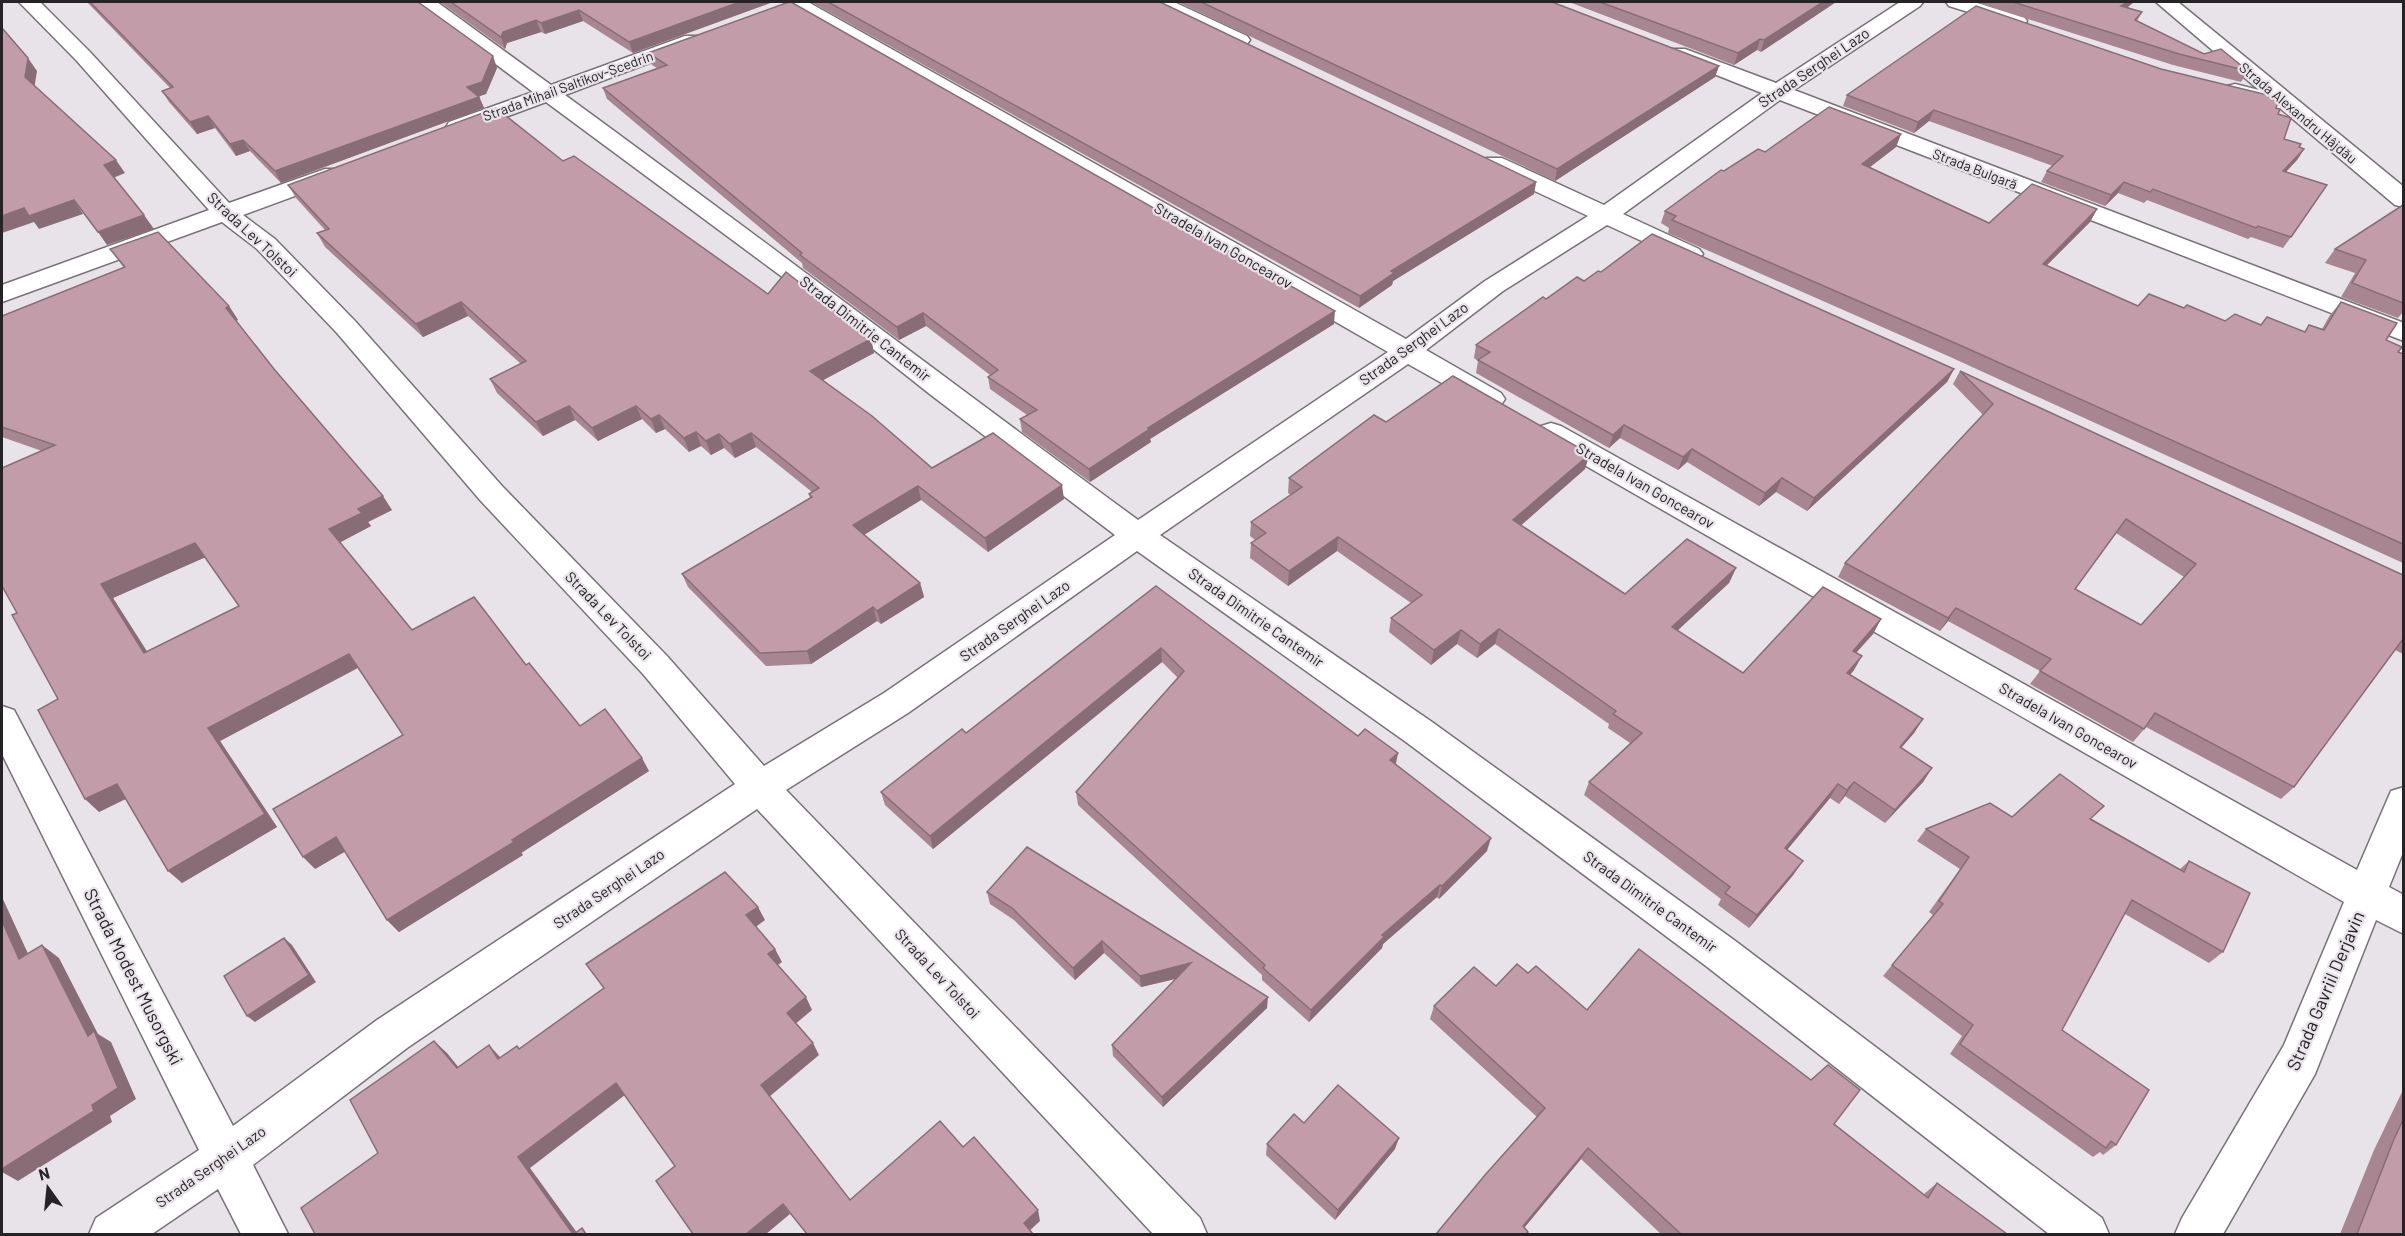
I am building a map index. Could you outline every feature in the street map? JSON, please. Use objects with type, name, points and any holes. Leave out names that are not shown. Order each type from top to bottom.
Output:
[{"type":"street","name":"Strada Lev Tolstoi","points":[[29,2],[83,56],[224,212],[266,244],[346,327],[491,493],[656,665],[760,787],[1184,1234]]},
{"type":"street","name":"Strada Dimitrie Cantemir","points":[[425,2],[790,271],[941,389],[1137,535],[1419,732],[1720,953],[2086,1234]]},
{"type":"street","points":[[1159,2],[1258,49]]},
{"type":"street","name":"Strada Serghei Lazo","points":[[112,1234],[226,1158],[392,1034],[760,787],[896,703],[1137,535],[1407,352],[1494,286],[1604,216],[1828,56],[1913,2]]},
{"type":"street","points":[[1956,2],[2031,26]]},
{"type":"street","name":"Strada Alexandru Hâjdău","points":[[2166,2],[2285,104],[2403,200]]},
{"type":"street","name":"Stradela Ivan Goncearov","points":[[789,4],[2403,916]]},
{"type":"street","name":"Strada Mihail Saltîkov-Șcedrin","points":[[432,137],[717,30]]},
{"type":"street","name":"Strada Bulgară","points":[[1657,45],[2403,333]]},
{"type":"street","points":[[2211,86],[2285,104]]},
{"type":"street","points":[[1468,150],[1604,216],[1711,264]]},
{"type":"street","points":[[2,294],[358,165]]},
{"type":"street","name":"Strada Modest Musorgski","points":[[2,720],[265,1234]]},
{"type":"street","name":"Strada Gavriil Derjavin","points":[[2198,1234],[2300,1059],[2403,802]]},
{"type":"building","points":[[90,2],[418,2],[493,56],[482,82],[467,87],[479,97],[275,171],[243,140],[230,144],[208,116],[190,122],[162,91],[173,87]]},
{"type":"building","points":[[451,2],[740,2],[629,42],[579,10],[541,23],[536,20],[503,32],[501,37]]},
{"type":"building","points":[[789,2],[1335,311],[1148,428],[1150,429],[1089,469],[1020,419],[1037,410],[988,377],[998,370],[923,313],[897,327],[800,255],[802,253],[603,88],[667,65],[648,53]]},
{"type":"building","points":[[828,2],[1160,2],[1536,182],[1391,271],[1394,273],[1360,296]]},
{"type":"building","points":[[1201,2],[1552,2],[1719,66],[1557,169]]},
{"type":"building","points":[[1600,2],[1823,2],[1764,40],[1760,39],[1738,53]]},
{"type":"building","points":[[2013,2],[2127,2],[2121,6],[2142,12],[2135,20],[2204,54],[2221,49],[2248,71],[2179,54]]},
{"type":"building","points":[[1976,6],[2161,69],[2280,98],[2276,108],[2280,109],[2278,114],[2291,118],[2284,139],[2301,144],[2299,147],[2304,149],[2283,171],[2327,185],[2291,237],[2258,226],[2256,228],[2153,189],[2150,192],[2124,182],[2111,195],[2047,171],[2063,156],[1934,110],[1918,122],[1847,95]]},
{"type":"building","points":[[2,28],[28,58],[25,77],[116,160],[104,165],[144,215],[98,232],[74,200],[29,216],[24,208],[2,216]]},
{"type":"building","points":[[1829,107],[1901,134],[1862,164],[1989,223],[2032,184],[2097,209],[2043,264],[2138,306],[2149,294],[2184,308],[2187,305],[2225,321],[2235,314],[2261,325],[2267,317],[2305,332],[2309,325],[2324,330],[2341,302],[2397,323],[2386,340],[2402,347],[2398,352],[2403,354],[2403,544],[1955,343],[1672,220],[1676,216],[1665,211],[1721,170],[1724,171],[1758,149],[1765,152]]},
{"type":"building","points":[[496,108],[563,161],[574,156],[768,294],[786,272],[871,339],[810,371],[872,416],[932,468],[993,433],[1062,485],[985,538],[918,486],[853,525],[920,583],[877,611],[873,607],[807,651],[760,653],[682,574],[812,497],[809,494],[819,488],[751,433],[730,444],[719,434],[706,441],[696,432],[684,438],[659,415],[651,419],[636,406],[592,428],[569,406],[536,422],[490,379],[526,361],[461,302],[416,324],[317,233],[329,229],[288,185]]},
{"type":"building","points":[[2403,205],[2403,303],[2352,283],[2366,260],[2335,249]]},
{"type":"building","points":[[158,232],[229,306],[226,308],[274,369],[383,496],[358,509],[362,513],[329,529],[412,630],[474,597],[526,665],[529,663],[580,726],[605,709],[642,758],[512,840],[514,842],[387,920],[336,837],[303,857],[273,809],[403,735],[349,654],[208,728],[265,814],[168,871],[117,784],[85,799],[38,710],[58,699],[12,615],[17,613],[2,586],[2,468],[55,445],[2,427],[2,316],[125,267],[110,249]],"holes":[[[195,543],[239,606],[144,653],[101,584]]]},
{"type":"building","points":[[1652,234],[1954,369],[1814,498],[1782,478],[1765,493],[1692,449],[1683,457],[1624,425],[1613,435],[1478,360],[1490,352],[1476,345],[1543,297],[1546,299],[1577,277],[1584,281],[1598,271],[1601,272]]},
{"type":"building","points":[[1960,371],[2403,575],[2403,639],[2294,787],[2155,713],[2144,729],[2040,671],[2051,659],[1956,608],[1948,618],[1845,563],[1993,404]],"holes":[[[2126,519],[2196,564],[2141,625],[2075,589]]]},
{"type":"building","points":[[1453,376],[1590,454],[1513,520],[1625,594],[1687,539],[1736,568],[1672,627],[1743,673],[1823,587],[1881,619],[1853,651],[1862,656],[1847,673],[1923,719],[1900,747],[1932,768],[1895,810],[1854,782],[1847,790],[1838,784],[1785,848],[1803,861],[1757,915],[1725,893],[1730,887],[1589,782],[1642,733],[1613,714],[1616,711],[1499,629],[1480,644],[1461,630],[1434,650],[1391,618],[1422,595],[1338,537],[1289,571],[1251,543],[1266,533],[1251,522],[1302,487],[1289,478],[1374,415],[1386,422]]},
{"type":"building","points":[[1156,586],[1358,736],[1365,729],[1398,753],[1390,760],[1491,838],[1442,886],[1440,885],[1382,935],[1384,937],[1311,1010],[1263,968],[1265,965],[1076,792],[1184,671],[1161,648],[930,836],[881,792],[962,729],[966,733]]},
{"type":"building","points":[[2060,774],[2104,806],[2090,819],[2184,872],[2189,861],[2250,893],[2223,952],[2132,900],[2062,1030],[2149,1090],[2116,1145],[2111,1141],[2106,1148],[1960,1044],[1973,1025],[1892,965],[1943,904],[1939,901],[1969,857],[1926,829],[1990,803],[2012,817]]},
{"type":"building","points":[[1027,847],[1268,997],[1162,1097],[1112,1045],[1191,963],[1140,976],[1102,941],[1073,968],[1012,908],[987,892]]},
{"type":"building","points":[[725,872],[758,907],[746,915],[775,949],[768,954],[806,997],[787,1013],[813,1043],[761,1085],[850,1200],[940,1121],[963,1147],[974,1137],[1038,1210],[1024,1223],[1033,1234],[807,1234],[783,1204],[746,1234],[693,1234],[656,1181],[675,1166],[616,1083],[518,1157],[573,1234],[315,1234],[301,1208],[378,1153],[350,1100],[434,1041],[457,1068],[489,1045],[498,1059],[517,1046],[519,1049],[604,988],[586,964]]},
{"type":"building","points":[[2,921],[19,959],[42,945],[88,1036],[94,1031],[118,1088],[92,1105],[94,1111],[2,1169]]},
{"type":"building","points":[[284,938],[309,975],[247,1016],[224,976]]},
{"type":"building","points":[[1639,949],[1811,1080],[1828,1065],[1860,1090],[1834,1124],[1928,1198],[1937,1183],[2007,1234],[1681,1234],[1588,1148],[1523,1226],[1528,1232],[1526,1234],[1436,1234],[1545,1108],[1434,1006],[1474,967],[1496,986],[1517,964],[1528,973],[1536,966],[1587,1010]]},
{"type":"building","points":[[1338,1085],[1399,1138],[1338,1210],[1267,1144],[1294,1114],[1304,1123]]},
{"type":"building","points":[[2403,1120],[2403,1234],[2357,1234],[2394,1139]]},
{"type":"building","points":[[582,1228],[586,1234],[574,1234]]}]
